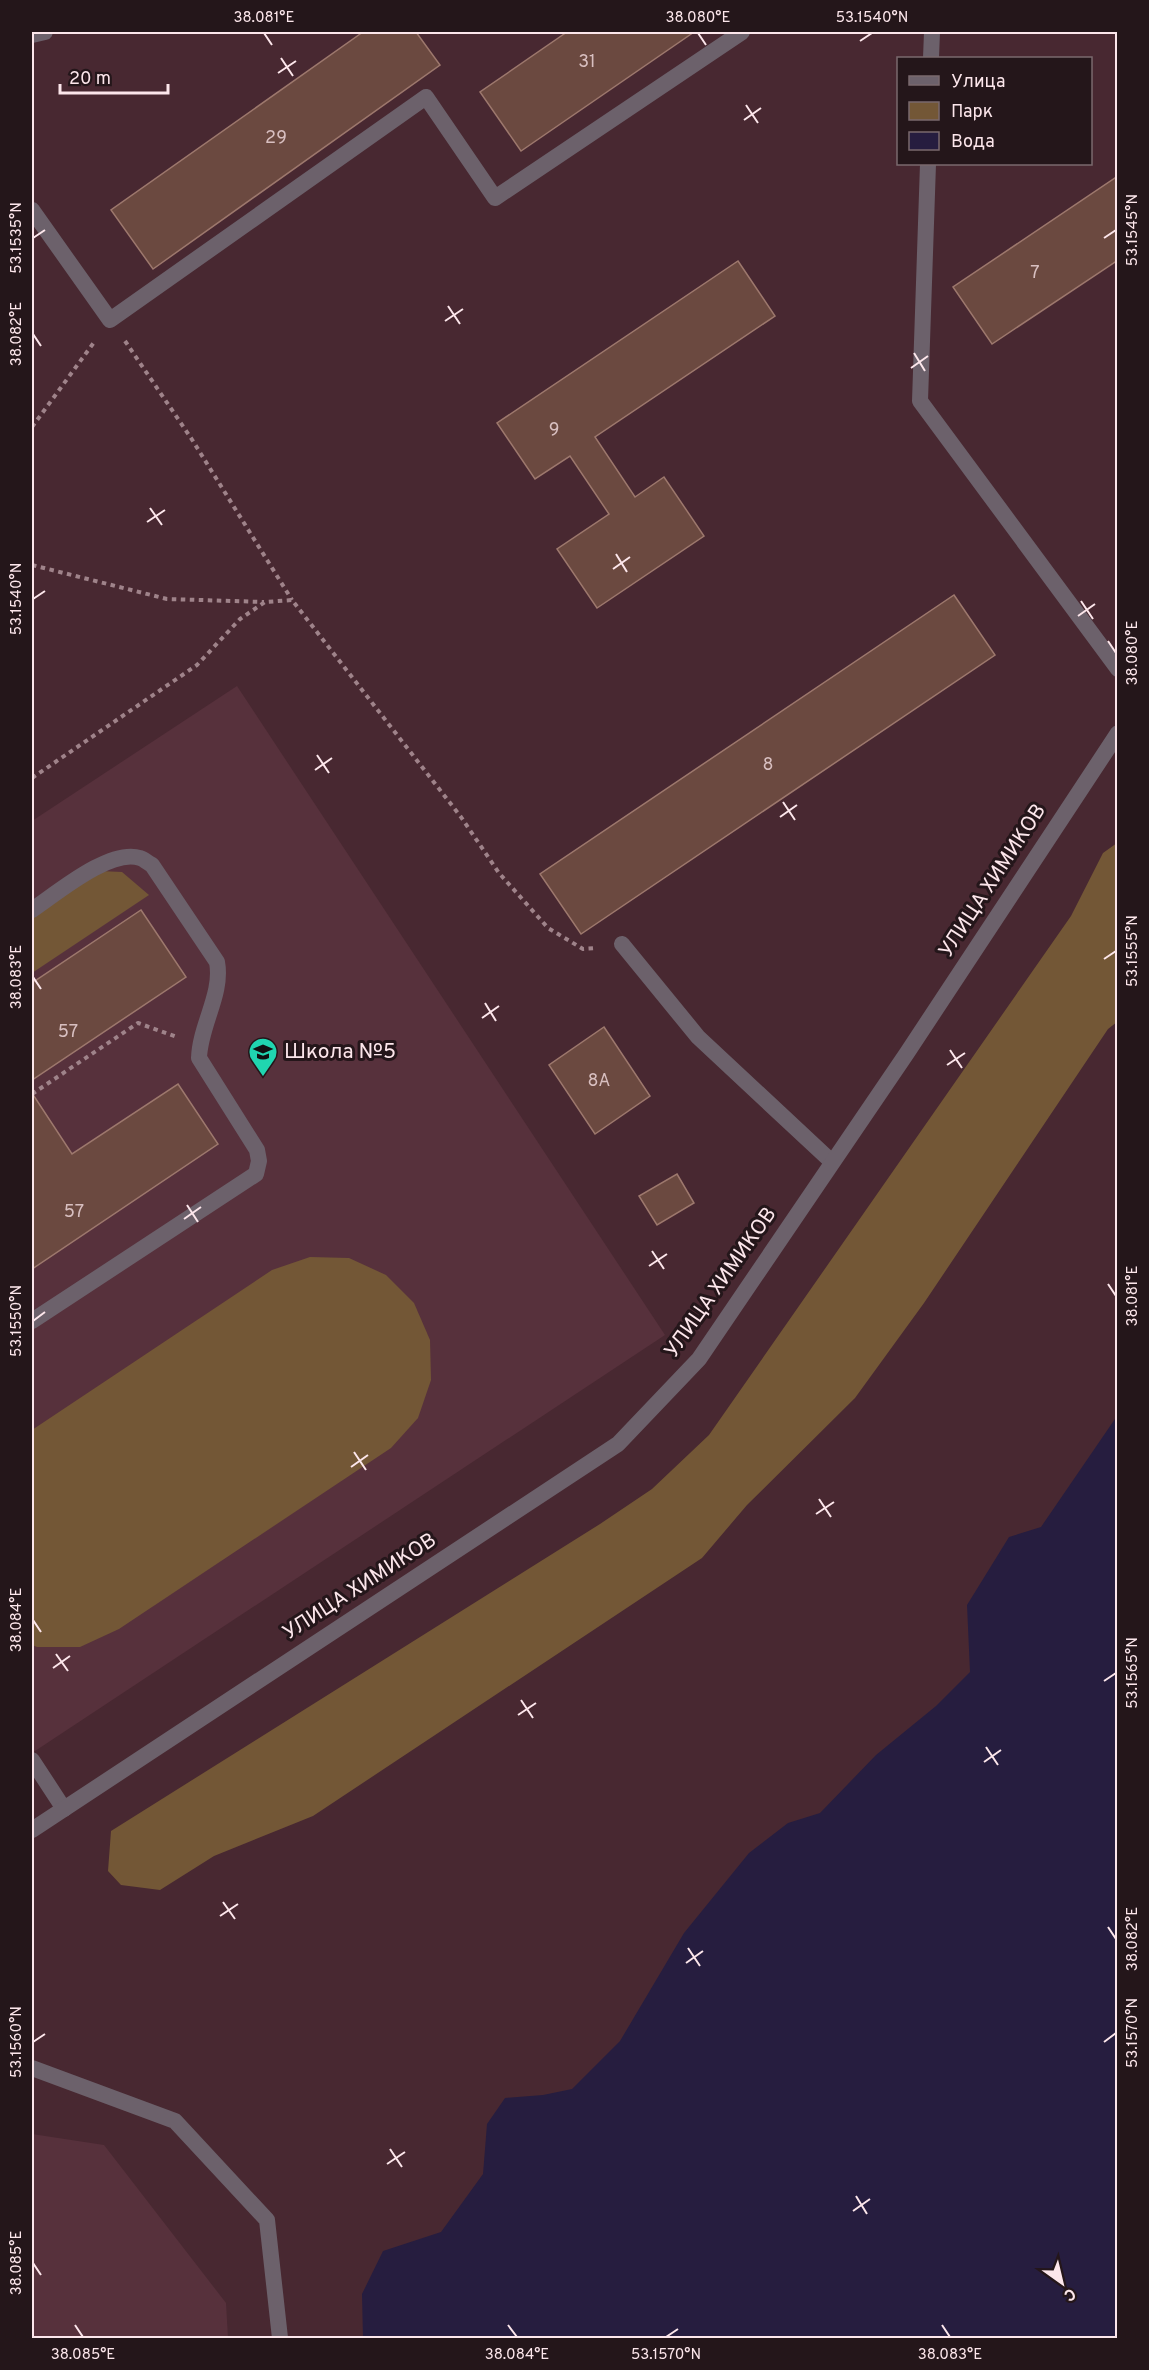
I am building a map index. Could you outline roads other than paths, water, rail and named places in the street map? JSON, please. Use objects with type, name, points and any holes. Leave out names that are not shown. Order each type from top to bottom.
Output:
[{"type":"street","points":[[32,35],[45,32]]},
{"type":"street","points":[[32,210],[110,320],[426,97],[495,198],[742,32]]},
{"type":"street","points":[[931,57],[932,32]]},
{"type":"street","points":[[928,165],[920,401],[1118,669]]},
{"type":"street","name":"УЛИЦА ХИМИКОВ","points":[[32,1830],[618,1444],[699,1359],[908,1053],[1118,733]]},
{"type":"street","points":[[32,910],[101,864],[122,858],[139,857],[152,866],[217,962],[219,974],[200,1046],[199,1058],[257,1150],[259,1161],[256,1174],[32,1321]]},
{"type":"street","points":[[622,945],[698,1037],[832,1162]]},
{"type":"street","points":[[32,1760],[64,1809]]},
{"type":"street","points":[[32,2068],[175,2121],[267,2220],[280,2338]]},
{"type":"water","points":[[1117,1416],[1117,2338],[363,2338],[362,2294],[383,2251],[441,2232],[483,2174],[487,2124],[505,2098],[543,2095],[572,2089],[620,2041],[684,1933],[749,1853],[788,1823],[820,1813],[876,1755],[936,1706],[970,1672],[967,1605],[1009,1537],[1041,1527]]},
{"type":"place","name":"Школа №5","points":[[263,1078]]}]
